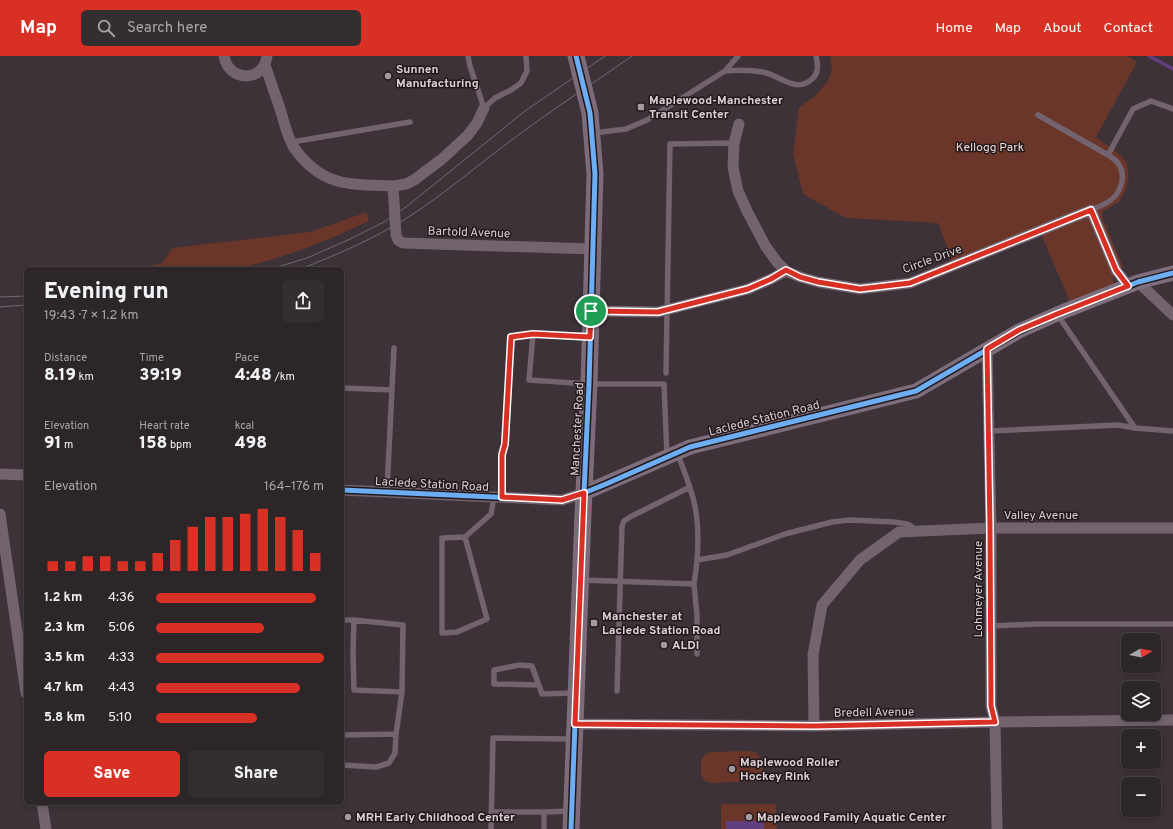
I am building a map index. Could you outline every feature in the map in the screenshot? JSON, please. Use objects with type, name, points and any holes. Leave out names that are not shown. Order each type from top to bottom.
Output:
[{"type":"main road","name":"Manchester Road","points":[[571,829],[589,384],[595,174],[592,133],[586,93],[576,56]]},
{"type":"street","points":[[224,56],[226,64],[230,70],[242,76],[248,76],[260,71],[266,61]]},
{"type":"street","points":[[266,61],[294,146],[305,160],[320,174],[330,179],[366,185],[393,186],[406,184],[442,160],[468,135],[477,123],[484,108]]},
{"type":"street","points":[[591,311],[658,312],[748,289],[771,279],[786,270],[777,262],[766,247],[747,212],[738,191],[733,167],[734,143],[739,124]]},
{"type":"street","name":"Bartold Avenue","points":[[393,186],[396,235],[398,240],[403,243],[593,249]]},
{"type":"street","points":[[1091,210],[1116,270],[1173,315]]},
{"type":"street","name":"Circle Drive","points":[[786,270],[800,277],[818,282],[860,289],[910,283],[1091,210]]},
{"type":"street","name":"Laclede Station Road","points":[[344,490],[562,500],[584,493],[690,447],[916,391],[1019,330],[1133,284],[1173,273]]},
{"type":"street","name":"Lohmeyer Avenue","points":[[987,349],[991,706],[995,722],[998,829]]},
{"type":"street","points":[[0,474],[24,475]]},
{"type":"street","points":[[0,514],[24,679]]},
{"type":"street","name":"Valley Avenue","points":[[814,726],[813,655],[822,605],[860,560],[899,532],[990,528],[1173,528]]},
{"type":"street","name":"Bredell Avenue","points":[[575,731],[995,722],[1173,720]]},
{"type":"street","points":[[42,805],[46,829]]},
{"type":"lane","points":[[468,56],[484,108],[495,98],[512,90],[521,83],[527,71],[526,56]]},
{"type":"lane","points":[[592,133],[626,129],[647,120],[725,71],[738,56]]},
{"type":"lane","points":[[725,71],[746,70],[765,72],[794,85],[801,85],[810,81],[816,75],[818,65],[816,56]]},
{"type":"lane","points":[[1108,154],[1133,109],[1151,101],[1173,109]]},
{"type":"lane","points":[[1038,116],[1108,154],[1118,162],[1123,178],[1116,195],[1109,201],[1091,210]]},
{"type":"lane","points":[[292,142],[410,122]]},
{"type":"lane","points":[[666,373],[670,144],[734,143]]},
{"type":"lane","points":[[1057,314],[1135,428]]},
{"type":"lane","points":[[533,334],[529,380],[589,384],[664,384],[672,455],[690,487],[695,507],[698,541],[694,584],[697,615],[697,654]]},
{"type":"lane","points":[[465,538],[487,619],[457,632],[442,632],[442,538],[465,538],[490,514],[498,497],[502,455],[505,444],[511,337],[533,334],[590,337]]},
{"type":"lane","points":[[387,491],[394,348]]},
{"type":"lane","points":[[344,388],[392,390]]},
{"type":"lane","points":[[989,431],[1118,425],[1135,428],[1173,430]]},
{"type":"lane","points":[[616,691],[622,526],[624,521],[630,517],[690,487]]},
{"type":"lane","points":[[697,560],[727,555],[785,534],[832,522],[850,520],[894,522],[907,524],[915,531]]},
{"type":"lane","points":[[581,580],[694,584]]},
{"type":"lane","points":[[344,620],[403,625],[402,692],[395,753],[389,763],[376,767],[344,765]]},
{"type":"lane","points":[[354,620],[354,690],[402,692]]},
{"type":"lane","points":[[991,626],[1036,624],[1173,624]]},
{"type":"lane","points":[[539,685],[494,684],[494,670],[520,665],[532,666],[539,685],[542,694],[577,693]]},
{"type":"lane","points":[[490,829],[493,738],[575,731]]},
{"type":"lane","points":[[344,734],[396,734]]},
{"type":"lane","points":[[491,812],[572,811]]},
{"type":"lane","points":[[544,812],[544,829]]},
{"type":"green space","name":"Kellogg Park","points":[[830,56],[1127,56],[1137,62],[1096,137],[1119,154],[1127,163],[1129,177],[1126,189],[1119,202],[1103,211],[1102,216],[1123,267],[1113,276],[1114,283],[1070,302],[1038,227],[953,263],[938,223],[846,218],[803,194],[793,154],[799,107],[814,97],[827,82],[832,69]]},
{"type":"green space","points":[[367,212],[369,221],[320,243],[268,261],[242,267],[144,267],[162,263],[172,248],[310,232]]},
{"type":"green space","name":"Maplewood Roller Hockey Rink","points":[[751,751],[758,754],[762,762],[762,773],[756,781],[713,783],[706,782],[701,775],[701,760],[710,752]]},
{"type":"green space","name":"Maplewood Family Aquatic Center","points":[[721,804],[776,804],[777,829],[721,829]]},
{"type":"shaded area","points":[[726,821],[764,821],[764,829],[726,829]]},
{"type":"waterway","points":[[1149,56],[1173,69]]},
{"type":"tram line","points":[[278,267],[307,258],[384,222],[406,207],[525,111],[605,56]]},
{"type":"tram line","points":[[305,267],[355,246],[407,218],[438,197],[513,139],[632,56]]},
{"type":"tram line","points":[[0,297],[24,296]]},
{"type":"tram line","points":[[0,307],[24,305]]},
{"type":"cycle path","points":[[571,829],[589,384],[595,174],[590,113],[576,56]]},
{"type":"cycle path","points":[[344,490],[562,500],[606,484],[690,447],[916,391],[1019,331],[1057,314],[1138,282],[1173,273]]},
{"type":"place","name":"Sunnen Manufacturing","points":[[388,76]]},
{"type":"place","name":"Maplewood-Manchester Transit Center","points":[[641,107]]},
{"type":"place","name":"Manchester at Laclede Station Road","points":[[594,623]]},
{"type":"place","name":"ALDI","points":[[664,645]]},
{"type":"place","name":"Maplewood Roller Hockey Rink","points":[[732,769]]},
{"type":"place","name":"MRH Early Childhood Center","points":[[348,817]]},
{"type":"place","name":"Maplewood Family Aquatic Center","points":[[749,817]]},
{"type":"route","points":[[1091,210],[1116,270],[1128,286],[1019,330],[987,349],[991,706],[995,722],[814,726],[575,724],[584,493],[562,500],[502,497],[502,455],[505,444],[511,337],[533,334],[590,337],[591,311],[658,312],[748,289],[771,279],[786,270],[800,277],[818,282],[860,289],[910,283],[1091,210]]}]
